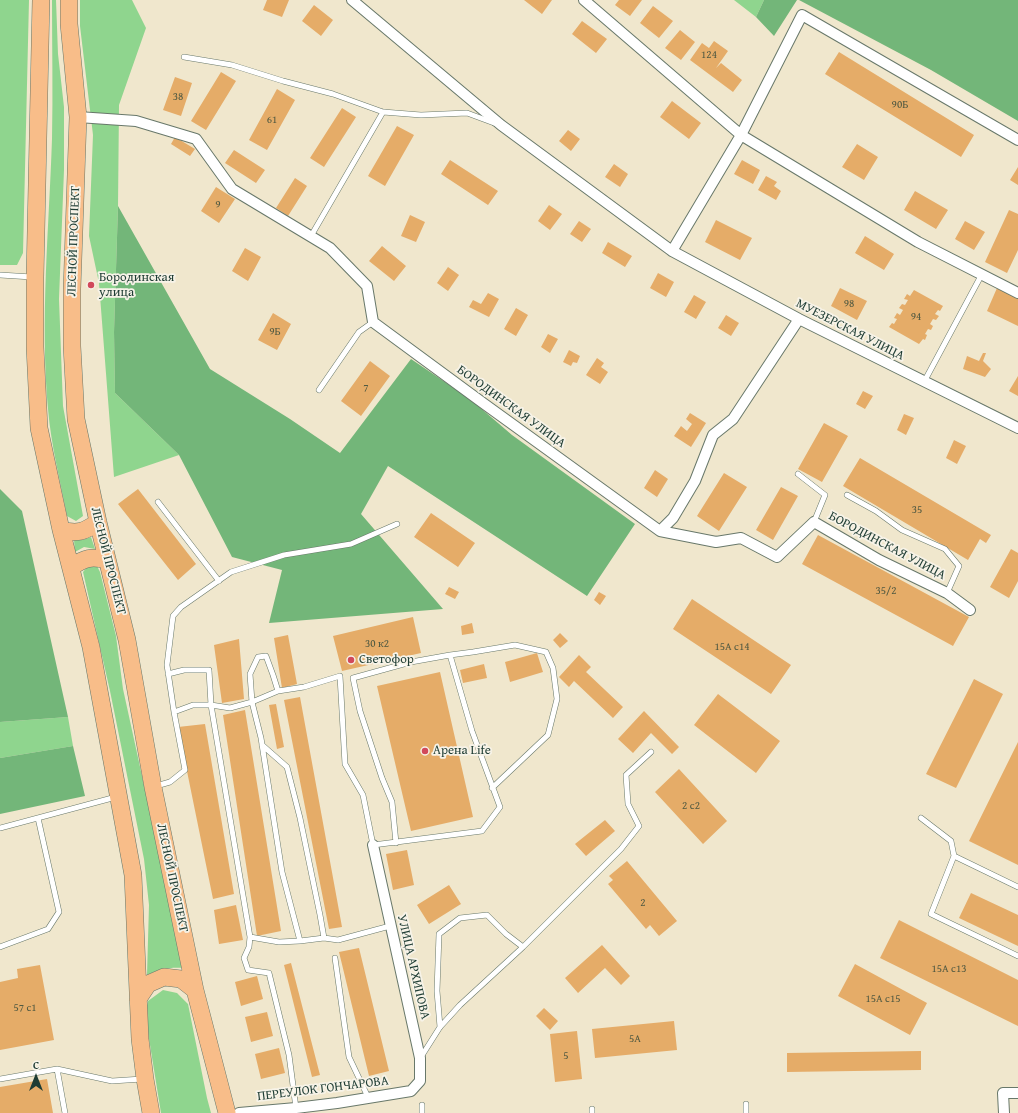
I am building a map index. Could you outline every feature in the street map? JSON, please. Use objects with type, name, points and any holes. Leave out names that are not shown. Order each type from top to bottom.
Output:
[{"type":"main road","points":[[40,0],[35,277],[39,428],[61,530],[91,647],[133,875],[140,1039],[151,1113]]},
{"type":"main road","name":"ЛЕСНОЙ ПРОСПЕКТ","points":[[69,0],[69,24],[78,117],[72,289],[72,346],[76,419],[98,522],[127,640],[153,787],[195,990],[227,1113]]},
{"type":"main road","points":[[61,530],[73,533],[87,530],[98,522]]},
{"type":"main road","points":[[71,567],[82,560],[94,557],[107,560]]},
{"type":"main road","points":[[138,998],[148,984],[164,977],[181,979],[195,990]]},
{"type":"street","name":"МУЕЗЕРСКАЯ УЛИЦА","points":[[352,0],[501,125],[672,251],[799,319],[1018,428]]},
{"type":"street","points":[[584,0],[741,135],[918,242],[1018,293]]},
{"type":"street","points":[[672,251],[741,135],[802,15],[1018,140]]},
{"type":"street","points":[[78,117],[136,121],[196,139],[232,189],[330,248],[367,286],[373,322]]},
{"type":"street","points":[[660,530],[673,518],[695,481],[713,435],[733,419],[799,319]]},
{"type":"street","name":"БОРОДИНСКАЯ УЛИЦА","points":[[373,322],[660,530],[716,542],[741,538],[777,557],[814,522],[879,560],[947,593],[970,610]]},
{"type":"street","name":"УЛИЦА АРХИПОВА","points":[[374,845],[390,926],[420,1058],[420,1081],[411,1091]]},
{"type":"street","name":"ПЕРЕУЛОК ГОНЧАРОВА","points":[[239,1113],[303,1109],[411,1091]]},
{"type":"street","points":[[1004,1113],[1003,1093],[1018,1092]]},
{"type":"lane","points":[[184,57],[232,65],[283,81],[333,94],[382,112],[421,115],[467,113],[501,125]]},
{"type":"lane","points":[[311,236],[382,112]]},
{"type":"lane","points":[[924,382],[982,274]]},
{"type":"lane","points":[[0,275],[35,277]]},
{"type":"lane","points":[[319,390],[359,332],[373,322]]},
{"type":"lane","points":[[798,474],[825,495],[814,522]]},
{"type":"lane","points":[[848,495],[876,511],[902,530],[945,549],[959,566],[947,593]]},
{"type":"lane","points":[[158,502],[219,581]]},
{"type":"lane","points":[[153,787],[170,782],[185,770],[167,665],[173,616],[181,607],[231,572],[284,555],[351,544],[397,524]]},
{"type":"lane","points":[[396,843],[392,802],[382,778],[360,711],[353,678],[411,662],[515,645],[546,652],[553,668],[557,699],[548,735],[492,788]]},
{"type":"lane","points":[[174,712],[193,705],[211,705],[230,708],[252,702],[278,691],[304,687],[340,676],[345,764],[363,795],[374,845],[482,831],[500,807],[472,731],[450,655]]},
{"type":"lane","points":[[278,691],[274,675],[266,656],[258,658],[250,674],[252,702],[262,745],[282,872],[300,941]]},
{"type":"lane","points":[[168,674],[184,670],[209,670],[211,705],[250,937],[249,947],[244,958],[248,970],[269,973],[303,1109]]},
{"type":"lane","points":[[262,745],[287,767],[300,818],[324,938]]},
{"type":"lane","points":[[420,1058],[440,1027],[460,1005],[523,947],[621,849],[639,826],[628,804],[626,776],[651,752]]},
{"type":"lane","points":[[0,828],[118,796]]},
{"type":"lane","points":[[0,947],[48,929],[59,912],[38,818]]},
{"type":"lane","points":[[921,818],[951,841],[954,856],[931,914],[1018,956]]},
{"type":"lane","points":[[954,856],[1018,888]]},
{"type":"lane","points":[[440,1027],[437,991],[439,934],[460,918],[487,915],[506,934],[523,947]]},
{"type":"lane","points":[[250,937],[279,942],[324,938],[338,940],[390,926]]},
{"type":"lane","points":[[336,958],[349,1057],[368,1097]]},
{"type":"lane","points":[[0,1079],[57,1069],[112,1081],[145,1079]]},
{"type":"lane","points":[[57,1069],[65,1113]]},
{"type":"lane","points":[[746,1104],[746,1113]]},
{"type":"lane","points":[[422,1105],[422,1113]]},
{"type":"green space","points":[[0,0],[29,0],[23,253],[17,265],[0,265]]},
{"type":"green space","points":[[52,0],[56,0],[58,54],[64,107],[64,170],[59,299],[63,406],[83,516],[76,521],[67,516],[51,436],[46,375],[45,308],[52,139]]},
{"type":"green space","points":[[80,0],[132,0],[146,28],[119,105],[118,206],[114,332],[115,393],[179,455],[114,477],[99,283],[89,236],[93,135],[80,26]]},
{"type":"green space","points":[[734,0],[764,0],[756,17]]},
{"type":"green space","points":[[764,0],[797,0],[774,36],[756,17]]},
{"type":"green space","points":[[799,0],[1018,0],[1018,121],[931,70]]},
{"type":"green space","points":[[118,206],[210,369],[290,419],[340,453],[411,359],[470,399],[512,435],[635,524],[587,596],[388,466],[361,514],[443,609],[269,623],[282,570],[232,557],[179,455],[115,393],[114,332]]},
{"type":"green space","points":[[0,489],[22,511],[68,717],[0,722]]},
{"type":"green space","points":[[91,537],[95,549],[84,547],[75,552],[74,540],[83,540]]},
{"type":"green space","points":[[96,564],[100,572],[116,636],[123,689],[184,968],[165,969],[147,975],[149,905],[144,859],[110,691],[83,572],[89,565]]},
{"type":"green space","points":[[68,717],[73,746],[0,758],[0,722]]},
{"type":"green space","points":[[73,746],[85,796],[0,814],[0,758]]},
{"type":"green space","points":[[163,990],[177,993],[188,1004],[211,1113],[161,1113],[145,1014],[148,1001]]},
{"type":"building","points":[[267,0],[289,0],[282,17],[263,10]]},
{"type":"building","points":[[524,0],[552,0],[542,14]]},
{"type":"building","points":[[619,0],[642,0],[630,16],[615,5]]},
{"type":"building","points":[[314,5],[333,20],[321,36],[302,21]]},
{"type":"building","points":[[653,6],[673,21],[659,38],[640,23]]},
{"type":"building","points":[[582,21],[607,39],[596,53],[572,34]]},
{"type":"building","points":[[680,30],[695,42],[681,60],[665,48]]},
{"type":"building","points":[[714,41],[728,51],[716,68],[721,63],[742,80],[733,92],[690,60],[702,43],[709,48]]},
{"type":"building","points":[[839,52],[974,135],[961,157],[825,74]]},
{"type":"building","points":[[221,72],[236,81],[206,130],[191,121]]},
{"type":"building","points":[[175,77],[192,83],[181,116],[163,110]]},
{"type":"building","points":[[277,89],[295,100],[267,150],[249,140]]},
{"type":"building","points":[[672,101],[701,123],[689,139],[660,117]]},
{"type":"building","points":[[342,108],[356,117],[324,167],[310,158]]},
{"type":"building","points":[[397,126],[414,135],[385,186],[368,176]]},
{"type":"building","points":[[568,130],[580,139],[571,151],[559,141]]},
{"type":"building","points":[[175,137],[195,149],[190,156],[171,144]]},
{"type":"building","points":[[857,144],[878,157],[864,180],[842,167]]},
{"type":"building","points":[[234,150],[265,170],[256,183],[225,163]]},
{"type":"building","points":[[450,160],[498,191],[488,205],[441,174]]},
{"type":"building","points":[[742,160],[760,170],[753,184],[734,174]]},
{"type":"building","points":[[614,164],[628,174],[620,187],[605,177]]},
{"type":"building","points":[[1018,167],[1018,185],[1010,180]]},
{"type":"building","points":[[766,176],[777,182],[774,186],[781,191],[776,200],[758,190]]},
{"type":"building","points":[[295,178],[307,186],[288,216],[276,208]]},
{"type":"building","points":[[216,187],[235,199],[219,223],[201,211]]},
{"type":"building","points":[[915,191],[948,210],[936,229],[904,210]]},
{"type":"building","points":[[549,205],[562,214],[550,230],[538,221]]},
{"type":"building","points":[[1009,210],[1018,214],[1018,250],[1007,273],[985,262]]},
{"type":"building","points":[[410,215],[425,222],[416,242],[401,236]]},
{"type":"building","points":[[716,220],[752,238],[740,260],[705,242]]},
{"type":"building","points":[[579,221],[591,229],[582,242],[570,234]]},
{"type":"building","points":[[965,221],[985,232],[974,250],[955,239]]},
{"type":"building","points":[[865,236],[894,254],[884,270],[855,253]]},
{"type":"building","points":[[608,242],[632,256],[625,267],[602,253]]},
{"type":"building","points":[[382,246],[406,266],[394,281],[369,261]]},
{"type":"building","points":[[245,248],[261,257],[248,281],[232,271]]},
{"type":"building","points":[[448,267],[459,275],[448,291],[437,283]]},
{"type":"building","points":[[658,273],[674,282],[666,297],[650,288]]},
{"type":"building","points":[[840,288],[867,301],[857,320],[831,306]]},
{"type":"building","points":[[997,288],[1018,298],[1018,326],[987,311]]},
{"type":"building","points":[[914,290],[943,306],[940,311],[938,310],[935,314],[939,316],[936,320],[933,319],[930,324],[933,326],[931,330],[928,329],[925,334],[927,335],[925,340],[923,339],[919,344],[889,327],[892,323],[894,324],[897,319],[894,318],[897,313],[900,315],[903,310],[899,308],[902,304],[905,305],[908,300],[904,299],[907,294],[910,296]]},
{"type":"building","points":[[488,293],[499,299],[489,317],[469,307],[473,300],[481,304]]},
{"type":"building","points":[[694,295],[706,302],[696,319],[684,312]]},
{"type":"building","points":[[516,308],[528,315],[516,336],[504,329]]},
{"type":"building","points":[[273,313],[291,324],[277,350],[258,340]]},
{"type":"building","points":[[726,315],[739,323],[731,336],[718,328]]},
{"type":"building","points":[[548,334],[558,339],[550,353],[541,347]]},
{"type":"building","points":[[569,350],[580,356],[577,363],[573,362],[571,366],[563,362]]},
{"type":"building","points":[[983,353],[986,353],[983,361],[991,369],[985,377],[963,369],[967,356],[979,361]]},
{"type":"building","points":[[597,358],[604,363],[601,367],[608,372],[600,384],[586,375]]},
{"type":"building","points":[[370,361],[390,376],[361,416],[341,401]]},
{"type":"building","points":[[1018,376],[1018,396],[1009,391]]},
{"type":"building","points":[[863,391],[873,396],[865,409],[856,404]]},
{"type":"building","points":[[690,413],[706,423],[691,447],[674,436],[681,426],[687,431],[692,424],[686,419]]},
{"type":"building","points":[[904,414],[914,418],[906,435],[897,430]]},
{"type":"building","points":[[824,423],[848,436],[822,482],[798,469]]},
{"type":"building","points":[[954,440],[966,446],[957,464],[946,458]]},
{"type":"building","points":[[860,458],[991,535],[986,543],[980,539],[968,560],[843,486]]},
{"type":"building","points":[[655,470],[668,479],[657,497],[644,488]]},
{"type":"building","points":[[724,473],[747,487],[719,531],[697,516]]},
{"type":"building","points":[[781,487],[798,496],[773,540],[756,530]]},
{"type":"building","points":[[138,489],[196,564],[178,580],[118,504]]},
{"type":"building","points":[[431,513],[475,543],[458,567],[414,537]]},
{"type":"building","points":[[818,535],[969,617],[953,646],[802,564]]},
{"type":"building","points":[[1011,549],[1018,553],[1018,581],[1009,598],[990,587]]},
{"type":"building","points":[[449,587],[459,592],[455,599],[445,594]]},
{"type":"building","points":[[599,592],[606,596],[600,605],[594,600]]},
{"type":"building","points":[[692,599],[791,665],[771,694],[673,629]]},
{"type":"building","points":[[413,617],[421,653],[342,671],[333,636]]},
{"type":"building","points":[[472,623],[474,633],[462,635],[461,626]]},
{"type":"building","points":[[560,633],[568,641],[560,648],[553,640]]},
{"type":"building","points":[[288,635],[297,684],[282,688],[274,638]]},
{"type":"building","points":[[239,639],[244,699],[222,703],[214,645]]},
{"type":"building","points":[[537,653],[543,672],[510,682],[505,662]]},
{"type":"building","points":[[579,655],[591,667],[586,672],[623,707],[613,718],[574,681],[569,687],[559,677]]},
{"type":"building","points":[[484,664],[487,678],[463,683],[460,670]]},
{"type":"building","name":"Арена Life","points":[[440,672],[473,817],[411,831],[377,686]]},
{"type":"building","points":[[974,679],[1003,694],[956,788],[926,774]]},
{"type":"building","points":[[718,694],[780,741],[756,773],[694,725]]},
{"type":"building","points":[[300,697],[342,927],[329,929],[284,700]]},
{"type":"building","points":[[276,704],[284,747],[277,749],[269,705]]},
{"type":"building","points":[[245,710],[281,931],[257,936],[223,715]]},
{"type":"building","points":[[644,711],[679,747],[672,754],[651,733],[633,753],[618,739]]},
{"type":"building","points":[[205,724],[234,894],[213,899],[178,727]]},
{"type":"building","points":[[1018,742],[1018,865],[969,841]]},
{"type":"building","points":[[679,769],[727,821],[703,844],[655,792]]},
{"type":"building","points":[[605,820],[615,831],[586,856],[575,844]]},
{"type":"building","points":[[407,850],[414,885],[393,890],[386,854]]},
{"type":"building","points":[[627,861],[677,921],[659,936],[650,925],[646,929],[608,884],[613,880],[609,876]]},
{"type":"building","points":[[449,885],[461,904],[429,924],[417,905]]},
{"type":"building","points":[[971,893],[1018,915],[1018,946],[959,918]]},
{"type":"building","points":[[236,905],[243,940],[219,944],[214,910]]},
{"type":"building","points":[[899,920],[1018,980],[1018,1026],[880,958]]},
{"type":"building","points":[[602,945],[630,976],[621,985],[605,968],[578,993],[565,978]]},
{"type":"building","points":[[359,948],[389,1071],[369,1076],[339,952]]},
{"type":"building","points":[[291,963],[320,1075],[312,1077],[284,965]]},
{"type":"building","points":[[855,964],[927,1003],[910,1035],[838,996]]},
{"type":"building","points":[[40,965],[54,1040],[0,1050],[0,982],[18,978],[17,969]]},
{"type":"building","points":[[257,976],[263,999],[241,1006],[235,982]]},
{"type":"building","points":[[544,1008],[558,1021],[550,1030],[536,1016]]},
{"type":"building","points":[[267,1012],[273,1036],[251,1042],[245,1017]]},
{"type":"building","points":[[674,1021],[677,1050],[595,1058],[592,1029]]},
{"type":"building","points":[[577,1031],[582,1079],[555,1082],[550,1034]]},
{"type":"building","points":[[279,1048],[285,1073],[261,1079],[255,1054]]},
{"type":"building","points":[[921,1051],[921,1070],[787,1072],[787,1053]]},
{"type":"building","points":[[47,1079],[53,1113],[0,1113],[0,1087]]},
{"type":"place","name":"Бородинская улица","points":[[91,285]]},
{"type":"place","name":"Светофор","points":[[351,660]]},
{"type":"place","name":"Арена Life","points":[[425,751]]}]
